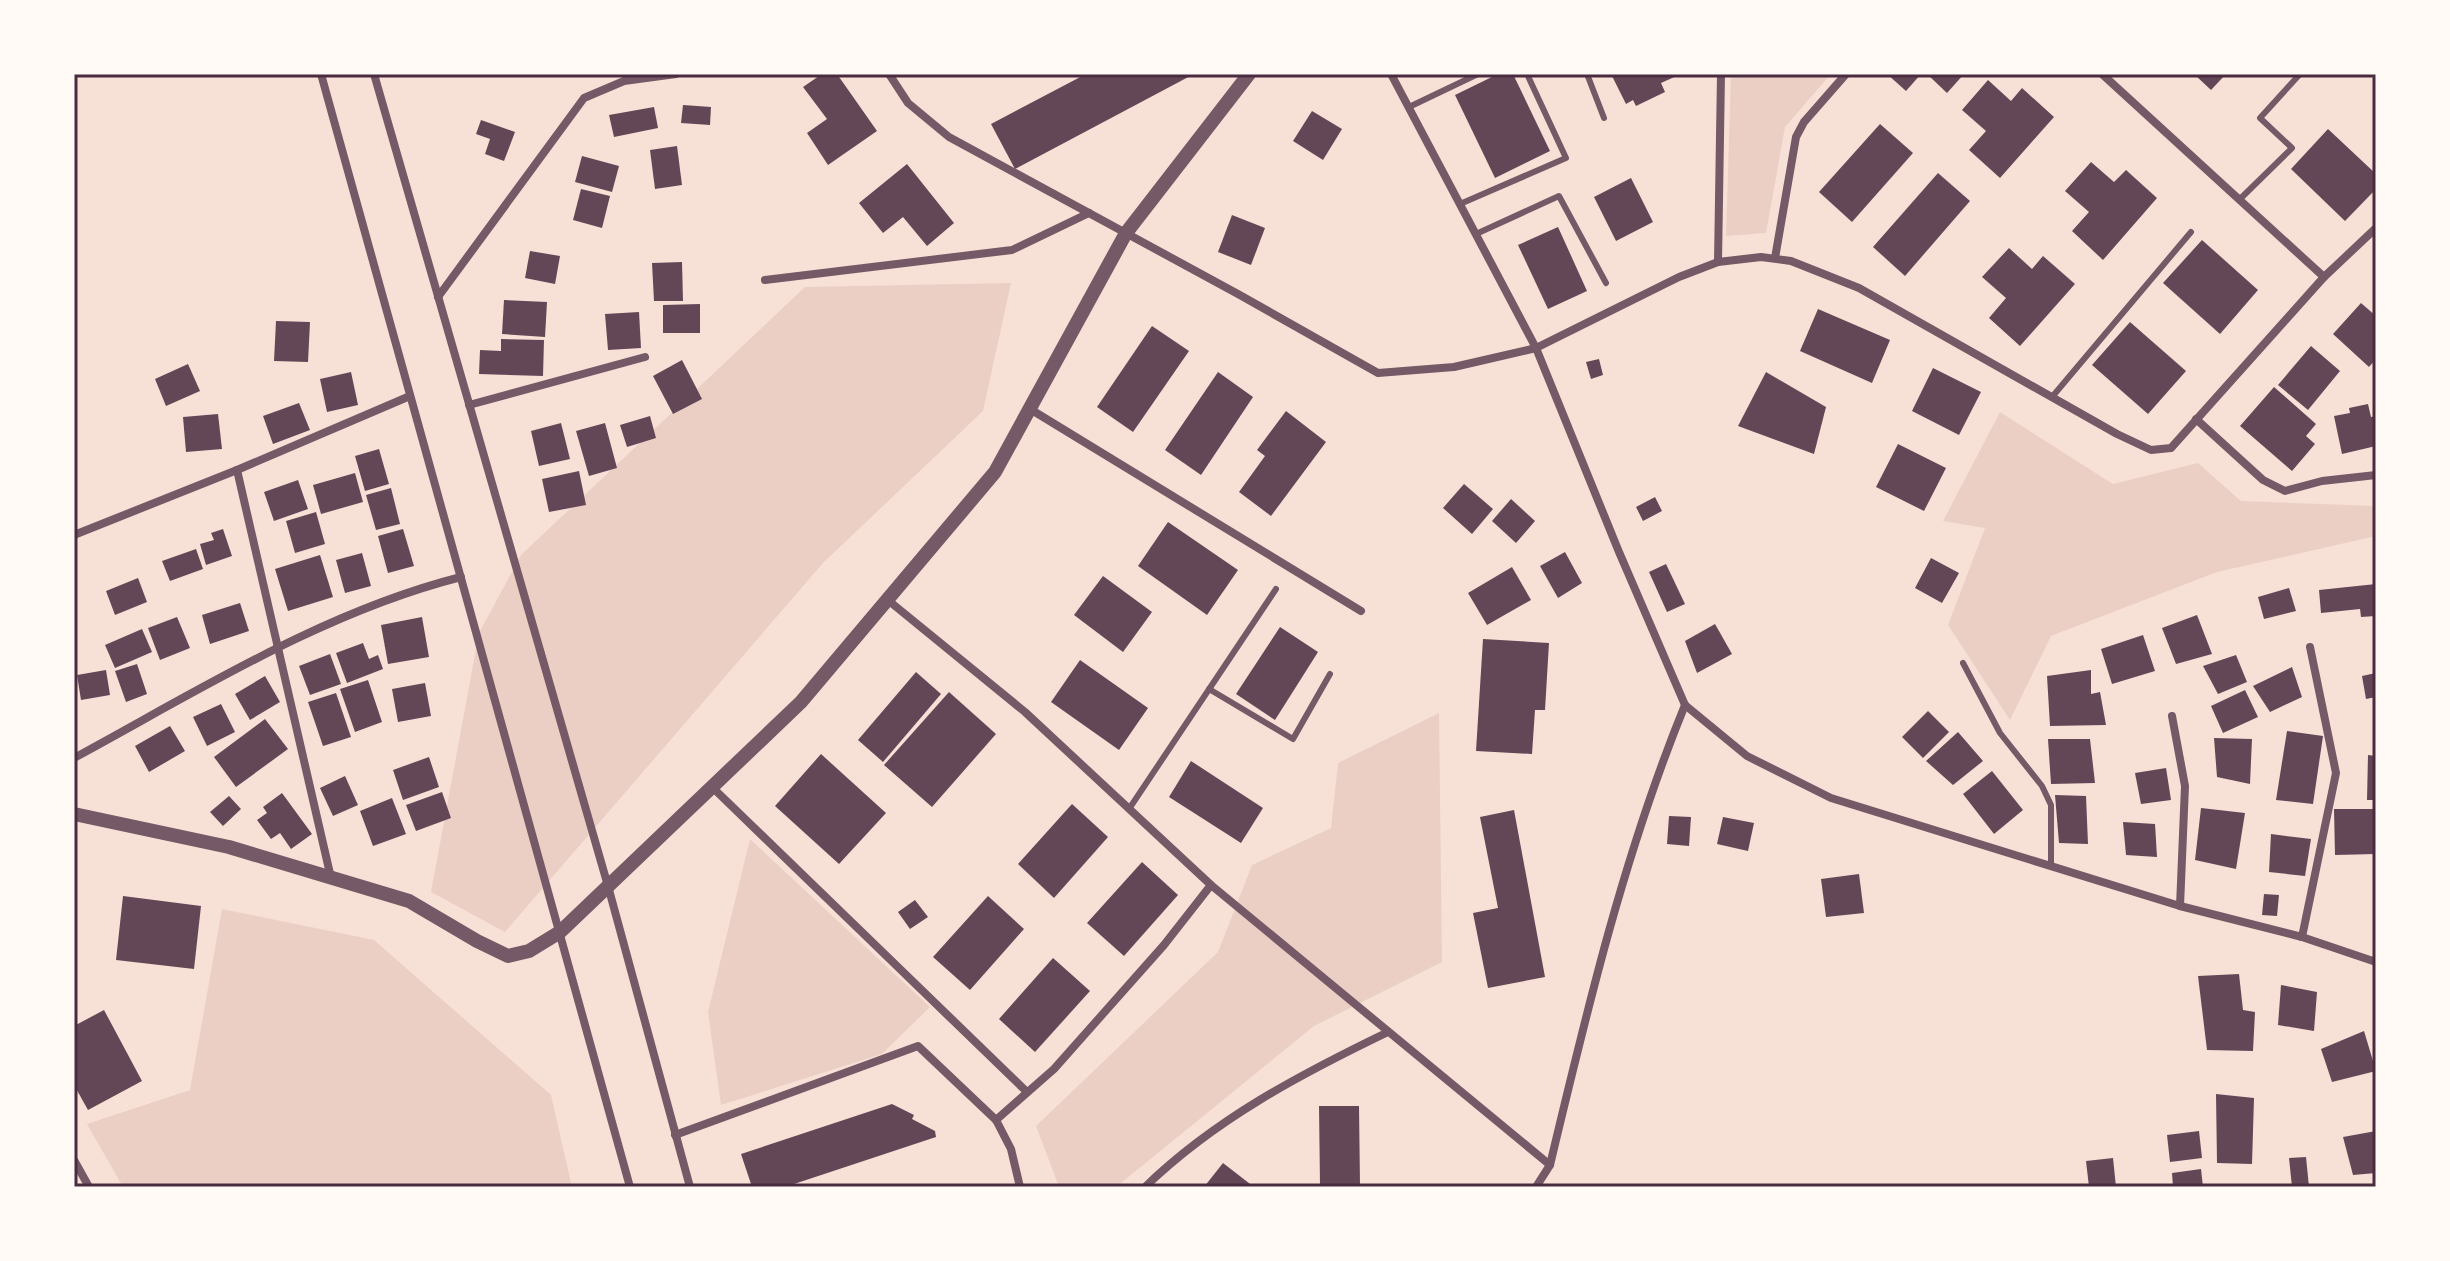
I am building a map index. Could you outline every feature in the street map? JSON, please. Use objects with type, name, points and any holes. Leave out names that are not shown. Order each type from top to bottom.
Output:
[{"type":"street","points":[[321,74],[630,1187]]},
{"type":"street","points":[[374,74],[608,886],[690,1187]]},
{"type":"street","points":[[438,297],[584,98],[624,81],[676,74]]},
{"type":"street","points":[[889,74],[908,103],[949,137],[1378,373],[1454,367],[1536,348],[1679,277],[1718,262],[1775,258],[1791,261],[1859,288],[2151,450],[2171,448],[2324,277],[2376,228]]},
{"type":"street","points":[[74,814],[229,847],[409,901],[508,956],[529,951],[560,932],[801,702],[995,472],[1126,233],[1249,74]]},
{"type":"street","points":[[1391,74],[1536,348],[1685,705],[1747,756],[1831,798],[2180,906],[2302,937],[2376,962]]},
{"type":"street","points":[[1718,262],[1721,74]]},
{"type":"street","points":[[1775,258],[1796,137],[1804,122],[1846,74]]},
{"type":"street","points":[[2102,74],[2324,277]]},
{"type":"street","points":[[765,280],[1012,250],[1089,213]]},
{"type":"street","points":[[469,405],[645,357]]},
{"type":"street","points":[[74,535],[410,396]]},
{"type":"street","points":[[1030,409],[1361,611]]},
{"type":"street","points":[[2196,419],[2263,480],[2285,491],[2322,481],[2376,475]]},
{"type":"street","points":[[237,470],[331,878]]},
{"type":"street","points":[[74,758],[277,648],[413,589],[461,577]]},
{"type":"street","points":[[889,601],[1025,712],[1211,885],[1550,1165]]},
{"type":"street","points":[[2302,937],[2336,773],[2310,647]]},
{"type":"street","points":[[1536,1187],[1550,1165],[1598,967],[1660,767],[1685,705]]},
{"type":"street","points":[[2172,716],[2185,786],[2180,906]]},
{"type":"street","points":[[712,787],[1027,1092]]},
{"type":"street","points":[[996,1120],[1054,1069],[1164,945],[1211,885]]},
{"type":"street","points":[[1145,1187],[1165,1167],[1244,1109],[1388,1032]]},
{"type":"street","points":[[675,1135],[918,1046],[996,1120],[1011,1149],[1020,1187]]},
{"type":"street","points":[[74,1160],[89,1187]]},
{"type":"lane","points":[[1409,107],[1478,74]]},
{"type":"lane","points":[[1460,204],[1566,158],[1527,74]]},
{"type":"lane","points":[[1587,74],[1604,118]]},
{"type":"lane","points":[[2240,199],[2292,148],[2260,118],[2300,74]]},
{"type":"lane","points":[[1476,234],[1559,196],[1606,283]]},
{"type":"lane","points":[[2052,397],[2191,232]]},
{"type":"lane","points":[[1129,809],[1276,589]]},
{"type":"lane","points":[[1963,663],[2000,733],[2042,786],[2051,805],[2051,865]]},
{"type":"lane","points":[[1209,689],[1293,739],[1330,674]]},
{"type":"shaded area","points":[[1731,74],[1831,74],[1785,127],[1766,233],[1726,236]]},
{"type":"shaded area","points":[[1011,283],[983,411],[823,563],[505,932],[431,892],[479,633],[521,555],[805,287]]},
{"type":"shaded area","points":[[2000,412],[2113,484],[2198,463],[2241,501],[2376,506],[2376,536],[2217,572],[2051,636],[2010,720],[1948,625],[1985,528],[1943,521]]},
{"type":"shaded area","points":[[1439,713],[1442,962],[1314,1026],[1116,1187],[1059,1187],[1036,1126],[1218,952],[1252,865],[1331,828],[1338,763]]},
{"type":"shaded area","points":[[750,839],[930,1007],[882,1054],[721,1105],[708,1012]]},
{"type":"shaded area","points":[[222,909],[374,940],[551,1095],[572,1187],[123,1187],[87,1124],[190,1090]]},
{"type":"building","points":[[822,74],[837,74],[877,131],[828,165],[807,133],[827,119],[803,87]]},
{"type":"building","points":[[1086,74],[1194,74],[1015,169],[991,124]]},
{"type":"building","points":[[1498,74],[1513,74],[1550,151],[1495,178],[1455,95]]},
{"type":"building","points":[[1611,74],[1681,74],[1661,83],[1665,92],[1636,106],[1633,100],[1626,104]]},
{"type":"building","points":[[1887,74],[1921,74],[1906,91]]},
{"type":"building","points":[[1927,74],[1964,74],[1947,93]]},
{"type":"building","points":[[2194,74],[2226,74],[2211,90]]},
{"type":"building","points":[[1988,80],[2011,101],[2022,88],[2054,117],[2000,178],[1969,150],[1986,131],[1962,110]]},
{"type":"building","points":[[683,105],[711,107],[710,125],[681,123]]},
{"type":"building","points":[[654,107],[658,128],[614,137],[609,115]]},
{"type":"building","points":[[1312,111],[1342,129],[1323,160],[1293,141]]},
{"type":"building","points":[[481,120],[515,132],[504,161],[485,154],[490,139],[476,134]]},
{"type":"building","points":[[1880,124],[1913,153],[1852,222],[1819,192]]},
{"type":"building","points":[[2328,129],[2376,174],[2376,189],[2345,221],[2291,169]]},
{"type":"building","points":[[677,146],[682,185],[655,189],[650,150]]},
{"type":"building","points":[[582,156],[619,166],[612,192],[575,182]]},
{"type":"building","points":[[2091,162],[2114,182],[2126,170],[2157,198],[2103,260],[2072,231],[2089,212],[2065,191]]},
{"type":"building","points":[[907,164],[954,223],[927,246],[903,217],[883,233],[859,203]]},
{"type":"building","points":[[1938,173],[1970,201],[1905,276],[1873,247]]},
{"type":"building","points":[[1631,178],[1653,222],[1616,241],[1594,197]]},
{"type":"building","points":[[581,189],[610,196],[602,228],[573,220]]},
{"type":"building","points":[[1232,215],[1265,228],[1251,265],[1218,252]]},
{"type":"building","points":[[1558,227],[1587,291],[1548,309],[1518,245]]},
{"type":"building","points":[[2202,240],[2258,290],[2220,334],[2163,283]]},
{"type":"building","points":[[2009,248],[2032,269],[2043,256],[2075,284],[2020,346],[1989,318],[2006,298],[1982,277]]},
{"type":"building","points":[[530,251],[560,256],[555,284],[525,278]]},
{"type":"building","points":[[682,262],[683,301],[654,301],[652,263]]},
{"type":"building","points":[[504,300],[547,302],[545,337],[502,334]]},
{"type":"building","points":[[2361,303],[2376,316],[2376,359],[2369,367],[2333,334]]},
{"type":"building","points":[[700,304],[700,333],[663,333],[663,305]]},
{"type":"building","points":[[1818,309],[1890,340],[1872,383],[1800,351]]},
{"type":"building","points":[[639,312],[641,348],[608,350],[605,314]]},
{"type":"building","points":[[276,321],[310,322],[308,362],[274,361]]},
{"type":"building","points":[[2130,322],[2186,371],[2148,414],[2092,365]]},
{"type":"building","points":[[1152,326],[1189,351],[1133,432],[1097,407]]},
{"type":"building","points":[[501,339],[544,340],[543,376],[479,374],[480,350],[501,351]]},
{"type":"building","points":[[2311,346],[2340,371],[2308,410],[2278,385]]},
{"type":"building","points":[[1599,359],[1603,375],[1591,379],[1586,362]]},
{"type":"building","points":[[682,360],[702,399],[673,414],[653,376]]},
{"type":"building","points":[[188,364],[200,391],[166,406],[155,379]]},
{"type":"building","points":[[1933,368],[1981,392],[1959,435],[1912,411]]},
{"type":"building","points":[[351,372],[358,405],[327,412],[320,379]]},
{"type":"building","points":[[1218,372],[1253,397],[1201,475],[1165,450]]},
{"type":"building","points":[[1766,372],[1826,407],[1814,454],[1738,426]]},
{"type":"building","points":[[2274,387],[2316,424],[2306,436],[2315,444],[2292,471],[2240,426]]},
{"type":"building","points":[[299,403],[310,430],[273,444],[263,416]]},
{"type":"building","points":[[2368,404],[2371,417],[2376,416],[2376,446],[2342,454],[2334,416],[2350,413],[2349,408]]},
{"type":"building","points":[[1286,411],[1326,442],[1271,516],[1239,492],[1265,456],[1257,450]]},
{"type":"building","points":[[218,414],[222,449],[186,452],[183,417]]},
{"type":"building","points":[[650,416],[656,438],[627,447],[620,425]]},
{"type":"building","points":[[561,423],[570,459],[539,466],[531,431]]},
{"type":"building","points":[[605,423],[617,468],[589,476],[576,431]]},
{"type":"building","points":[[1898,444],[1946,468],[1924,511],[1876,487]]},
{"type":"building","points":[[379,449],[389,484],[365,491],[355,456]]},
{"type":"building","points":[[579,471],[586,505],[549,512],[542,479]]},
{"type":"building","points":[[355,473],[363,502],[321,514],[313,485]]},
{"type":"building","points":[[298,480],[308,509],[274,521],[264,492]]},
{"type":"building","points":[[1464,484],[1493,509],[1472,534],[1443,508]]},
{"type":"building","points":[[391,488],[400,524],[376,530],[366,495]]},
{"type":"building","points":[[1655,497],[1662,511],[1643,521],[1636,507]]},
{"type":"building","points":[[1511,499],[1535,521],[1516,543],[1492,521]]},
{"type":"building","points":[[316,512],[325,544],[295,553],[286,521]]},
{"type":"building","points":[[1168,522],[1238,570],[1207,615],[1138,566]]},
{"type":"building","points":[[223,529],[232,556],[206,565],[200,544],[214,540],[211,533]]},
{"type":"building","points":[[403,529],[414,566],[388,573],[378,536]]},
{"type":"building","points":[[196,549],[203,569],[170,581],[162,561]]},
{"type":"building","points":[[1565,552],[1582,583],[1558,598],[1540,566]]},
{"type":"building","points":[[362,553],[371,586],[345,593],[336,560]]},
{"type":"building","points":[[320,555],[333,597],[288,611],[275,569]]},
{"type":"building","points":[[1931,558],[1959,573],[1942,603],[1915,588]]},
{"type":"building","points":[[1666,564],[1685,604],[1667,612],[1649,572]]},
{"type":"building","points":[[1512,567],[1531,600],[1487,625],[1468,593]]},
{"type":"building","points":[[1103,576],[1152,612],[1123,652],[1074,615]]},
{"type":"building","points":[[138,578],[147,602],[115,615],[106,591]]},
{"type":"building","points":[[2376,584],[2376,616],[2361,617],[2360,609],[2321,613],[2319,590]]},
{"type":"building","points":[[2289,588],[2296,611],[2264,619],[2258,597]]},
{"type":"building","points":[[240,603],[249,631],[210,644],[202,615]]},
{"type":"building","points":[[2197,615],[2212,654],[2176,664],[2162,628]]},
{"type":"building","points":[[177,617],[190,648],[160,660],[148,628]]},
{"type":"building","points":[[422,617],[429,657],[388,664],[381,625]]},
{"type":"building","points":[[1715,624],[1732,654],[1697,673],[1685,641]]},
{"type":"building","points":[[1280,627],[1318,652],[1275,720],[1236,694]]},
{"type":"building","points":[[142,629],[152,652],[115,668],[105,645]]},
{"type":"building","points":[[2143,635],[2155,671],[2112,684],[2101,649]]},
{"type":"building","points":[[1483,639],[1549,643],[1545,710],[1535,710],[1532,754],[1476,751]]},
{"type":"building","points":[[363,643],[369,659],[378,655],[383,669],[347,683],[336,653]]},
{"type":"building","points":[[330,654],[341,684],[310,695],[299,666]]},
{"type":"building","points":[[2236,655],[2247,682],[2218,694],[2203,666]]},
{"type":"building","points":[[1080,660],[1148,708],[1119,750],[1051,702]]},
{"type":"building","points":[[137,664],[147,694],[126,702],[115,671]]},
{"type":"building","points":[[2292,667],[2302,697],[2270,712],[2253,686]]},
{"type":"building","points":[[106,670],[110,695],[81,700],[77,675]]},
{"type":"building","points":[[2091,670],[2091,694],[2100,692],[2106,725],[2050,726],[2047,676]]},
{"type":"building","points":[[916,672],[941,694],[883,762],[858,740]]},
{"type":"building","points":[[2376,673],[2376,697],[2366,699],[2362,676]]},
{"type":"building","points":[[265,676],[280,702],[250,720],[235,694]]},
{"type":"building","points":[[368,680],[382,722],[355,732],[340,689]]},
{"type":"building","points":[[425,683],[431,716],[398,722],[392,689]]},
{"type":"building","points":[[2245,690],[2258,717],[2223,733],[2211,706]]},
{"type":"building","points":[[949,692],[996,734],[932,807],[884,765]]},
{"type":"building","points":[[336,693],[351,737],[323,746],[308,702]]},
{"type":"building","points":[[221,704],[235,732],[207,746],[193,717]]},
{"type":"building","points":[[1928,711],[1949,732],[1923,758],[1902,737]]},
{"type":"building","points":[[265,719],[288,749],[236,787],[214,757]]},
{"type":"building","points":[[170,726],[185,751],[149,772],[135,746]]},
{"type":"building","points":[[2287,731],[2323,736],[2313,804],[2276,800]]},
{"type":"building","points":[[1958,732],[1983,761],[1953,785],[1926,761]]},
{"type":"building","points":[[2214,738],[2252,739],[2250,784],[2217,777]]},
{"type":"building","points":[[2048,739],[2090,739],[2095,783],[2051,784]]},
{"type":"building","points":[[821,754],[886,813],[839,864],[775,806]]},
{"type":"building","points":[[2368,755],[2376,756],[2376,800],[2367,800]]},
{"type":"building","points":[[429,757],[439,787],[403,800],[393,770]]},
{"type":"building","points":[[1191,761],[1263,808],[1241,843],[1169,797]]},
{"type":"building","points":[[2166,768],[2171,800],[2141,804],[2135,773]]},
{"type":"building","points":[[1992,771],[2023,810],[1994,834],[1963,794]]},
{"type":"building","points":[[345,776],[358,805],[333,816],[320,788]]},
{"type":"building","points":[[442,792],[451,818],[416,831],[406,805]]},
{"type":"building","points":[[282,793],[312,834],[291,849],[280,833],[271,839],[257,820],[267,813],[263,807]]},
{"type":"building","points":[[2055,795],[2086,796],[2088,844],[2059,843]]},
{"type":"building","points":[[229,796],[241,809],[223,826],[210,812]]},
{"type":"building","points":[[392,798],[406,834],[373,846],[360,811]]},
{"type":"building","points":[[1072,804],[1108,837],[1054,898],[1018,864]]},
{"type":"building","points":[[2201,808],[2245,813],[2236,869],[2195,860]]},
{"type":"building","points":[[2334,809],[2376,809],[2376,854],[2335,855]]},
{"type":"building","points":[[1514,810],[1545,977],[1488,988],[1473,913],[1498,908],[1480,817]]},
{"type":"building","points":[[1669,816],[1691,817],[1689,846],[1667,844]]},
{"type":"building","points":[[1723,817],[1754,823],[1748,851],[1717,844]]},
{"type":"building","points":[[2123,822],[2155,824],[2157,857],[2126,855]]},
{"type":"building","points":[[2271,834],[2311,839],[2305,876],[2269,872]]},
{"type":"building","points":[[1142,862],[1178,895],[1124,956],[1087,923]]},
{"type":"building","points":[[1859,874],[1864,913],[1826,917],[1821,879]]},
{"type":"building","points":[[2264,894],[2279,895],[2277,916],[2262,915]]},
{"type":"building","points":[[123,896],[201,906],[194,969],[116,960]]},
{"type":"building","points":[[988,896],[1024,929],[970,990],[933,957]]},
{"type":"building","points":[[915,900],[928,917],[910,929],[898,912]]},
{"type":"building","points":[[1053,958],[1090,991],[1035,1052],[999,1019]]},
{"type":"building","points":[[2239,974],[2243,1010],[2255,1012],[2253,1051],[2207,1050],[2198,976]]},
{"type":"building","points":[[2281,985],[2317,992],[2314,1031],[2278,1025]]},
{"type":"building","points":[[104,1010],[142,1081],[88,1110],[74,1085],[74,1026]]},
{"type":"building","points":[[2364,1031],[2376,1071],[2332,1082],[2321,1049]]},
{"type":"building","points":[[2216,1094],[2254,1098],[2252,1164],[2217,1163]]},
{"type":"building","points":[[892,1104],[914,1115],[912,1119],[935,1131],[936,1137],[785,1187],[752,1187],[741,1154]]},
{"type":"building","points":[[1319,1106],[1359,1106],[1360,1185],[1320,1185]]},
{"type":"building","points":[[2199,1131],[2202,1158],[2170,1162],[2167,1135]]},
{"type":"building","points":[[2376,1131],[2376,1173],[2353,1175],[2343,1137]]},
{"type":"building","points":[[2306,1157],[2309,1187],[2292,1187],[2289,1158]]},
{"type":"building","points":[[2113,1158],[2116,1187],[2089,1187],[2086,1161]]},
{"type":"building","points":[[1223,1163],[1254,1187],[1204,1187]]},
{"type":"building","points":[[2201,1169],[2203,1187],[2173,1187],[2172,1173]]}]
